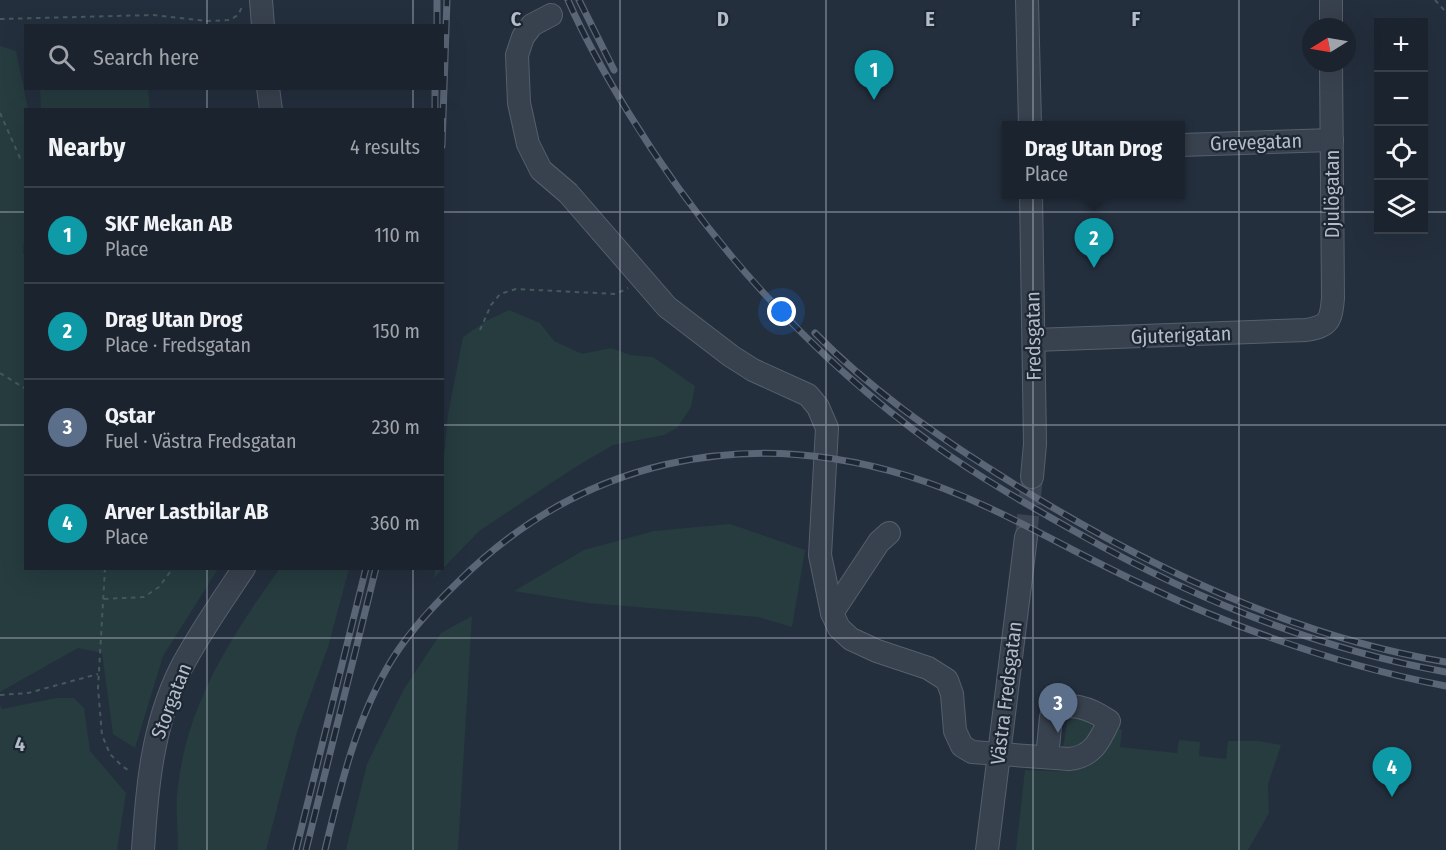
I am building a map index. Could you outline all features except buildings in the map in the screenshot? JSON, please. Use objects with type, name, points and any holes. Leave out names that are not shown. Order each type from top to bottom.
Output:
[{"type":"street","points":[[261,0],[263,24]]},
{"type":"street","points":[[1027,0],[1029,121]]},
{"type":"street","points":[[1331,0],[1331,18]]},
{"type":"street","points":[[551,15],[532,25],[523,37],[517,55],[519,103],[528,144],[541,170],[568,193],[668,307],[710,341],[753,370],[808,395],[818,407],[827,428],[820,555],[832,613],[839,628],[851,639],[877,651],[941,675],[950,686],[956,732],[962,746],[972,752],[1047,757]]},
{"type":"street","name":"Djulögatan","points":[[1326,324],[1332,314],[1333,298],[1331,72]]},
{"type":"street","points":[[268,90],[271,108]]},
{"type":"street","name":"Grevegatan","points":[[1185,145],[1332,140]]},
{"type":"street","name":"Fredsgatan","points":[[1031,199],[1035,444],[1032,477]]},
{"type":"street","name":"Gjuterigatan","points":[[1034,340],[1306,330],[1326,324]]},
{"type":"street","points":[[832,613],[879,542],[890,533]]},
{"type":"street","name":"Västra Fredsgatan","points":[[987,850],[1026,537]]},
{"type":"street","name":"Storgatan","points":[[143,850],[149,774],[160,722],[180,670],[243,570]]},
{"type":"path","points":[[0,19],[154,15],[207,21],[230,20],[241,12],[242,0]]},
{"type":"path","points":[[1435,0],[1446,12]]},
{"type":"path","points":[[0,113],[20,158],[24,160]]},
{"type":"path","points":[[480,330],[491,305],[500,294],[508,291],[516,289],[616,294],[644,281]]},
{"type":"path","points":[[0,373],[24,388]]},
{"type":"path","points":[[105,570],[98,674],[100,716],[106,746],[110,754],[122,766],[137,773],[149,774]]},
{"type":"path","points":[[104,599],[144,597],[159,586],[171,570]]},
{"type":"path","points":[[0,695],[28,693],[98,674]]},
{"type":"green space","points":[[0,46],[16,51],[28,108],[24,108],[24,570],[217,570],[163,656],[135,748],[113,734],[102,653],[78,648],[0,692]]},
{"type":"green space","points":[[40,90],[148,90],[150,108],[41,108]]},
{"type":"green space","points":[[509,310],[540,323],[554,341],[582,354],[611,348],[630,355],[653,357],[695,386],[691,407],[677,428],[664,435],[613,445],[574,468],[479,531],[444,568],[444,459],[448,414],[463,337],[486,321]]},
{"type":"green space","points":[[730,524],[805,550],[792,627],[758,617],[588,603],[514,591],[584,550],[654,531]]},
{"type":"green space","points":[[278,570],[349,570],[328,647],[297,732],[266,850],[178,850],[177,794],[183,755],[191,726],[215,671],[245,619]]},
{"type":"green space","points":[[435,570],[442,570],[434,578]]},
{"type":"green space","points":[[472,616],[458,850],[346,850],[367,764],[404,689],[441,633]]},
{"type":"green space","points":[[57,698],[74,698],[84,708],[90,751],[126,793],[117,850],[0,850],[0,705],[2,709]]},
{"type":"green space","points":[[1072,718],[1089,722],[1093,729],[1093,739],[1062,755],[1067,722]]},
{"type":"green space","points":[[1119,729],[1122,730],[1120,747],[1177,753],[1179,740],[1200,742],[1199,756],[1226,759],[1228,741],[1259,741],[1281,745],[1268,784],[1269,813],[1248,850],[1016,850],[1025,770],[1066,771],[1085,767],[1101,757]]},
{"type":"tunnel","points":[[1026,537],[1032,477]]},
{"type":"railway","points":[[437,0],[437,24]]},
{"type":"railway","points":[[444,88],[447,0]]},
{"type":"railway","points":[[568,0],[604,71],[659,160],[727,251],[804,335],[888,410],[951,457],[1004,490],[1119,556],[1164,578],[1209,599],[1302,635],[1349,650],[1446,672]]},
{"type":"railway","points":[[579,0],[614,70]]},
{"type":"railway","points":[[435,90],[435,108]]},
{"type":"railway","points":[[443,108],[444,90]]},
{"type":"railway","points":[[815,333],[879,391],[926,426],[998,474],[1102,536],[1157,564],[1270,614],[1328,634],[1387,650],[1446,662]]},
{"type":"railway","points":[[325,850],[357,734],[376,689],[402,645],[419,623],[457,583],[505,541],[556,507],[610,482],[667,464],[725,455],[785,454],[846,461],[908,476],[970,499],[1117,572],[1219,618],[1331,657],[1446,686]]},
{"type":"railway","points":[[296,850],[366,570]]},
{"type":"railway","points":[[306,850],[376,570]]},
{"type":"place","name":"SKF Mekan AB","points":[[874,100]]},
{"type":"place","name":"Drag Utan Drog","points":[[1094,268]]},
{"type":"place","name":"Qstar","points":[[1058,733]]},
{"type":"place","name":"Arver Lastbilar AB","points":[[1392,797]]}]
